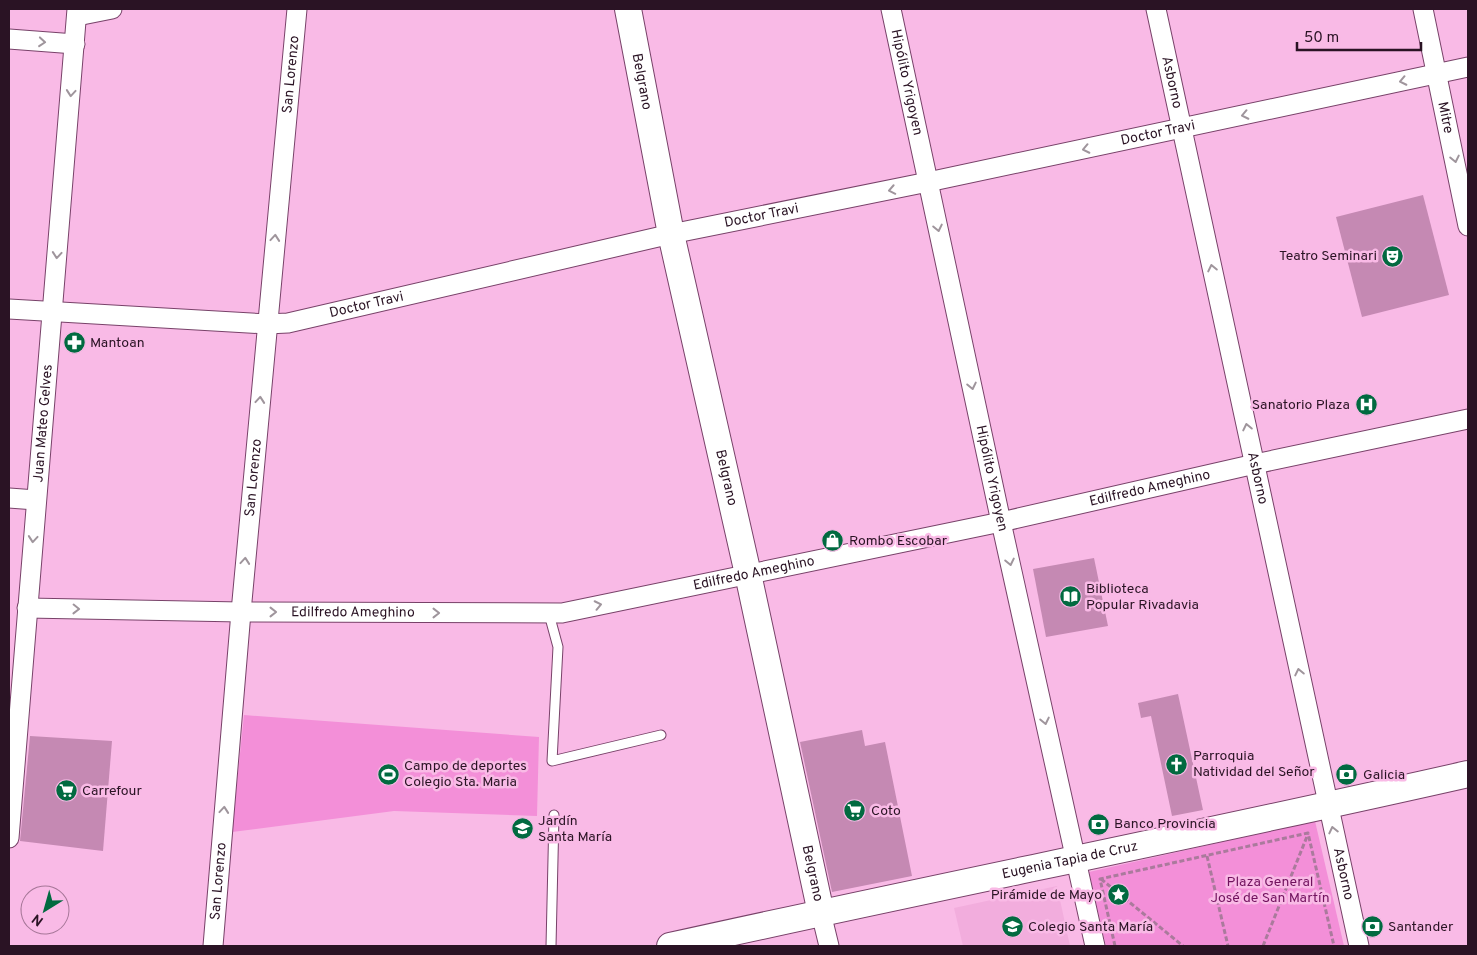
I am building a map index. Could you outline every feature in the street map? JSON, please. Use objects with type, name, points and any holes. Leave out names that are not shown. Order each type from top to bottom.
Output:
[{"type":"main road","name":"Belgrano","points":[[628,9],[671,234],[748,574],[821,912]]},
{"type":"main road","name":"Eugenia Tapia de Cruz","points":[[670,946],[821,912],[1328,806],[1468,774]]},
{"type":"street","points":[[77,12],[112,9]]},
{"type":"street","name":"San Lorenzo","points":[[213,946],[241,612],[297,9]]},
{"type":"street","name":"Hipólito Yrigoyen","points":[[891,9],[1001,522],[1095,946]]},
{"type":"street","name":"Asborno","points":[[1156,9],[1359,946]]},
{"type":"street","name":"Mitre","points":[[1423,9],[1468,226]]},
{"type":"street","name":"Juan Mateo Gelves","points":[[9,838],[14,715],[27,608],[77,12]]},
{"type":"street","points":[[9,39],[75,44]]},
{"type":"street","name":"Doctor Travi","points":[[9,309],[267,324],[297,320],[671,234],[1181,129],[1468,67]]},
{"type":"street","name":"Edilfredo Ameghino","points":[[27,608],[241,612],[562,613],[1001,522],[1255,464],[1468,419]]},
{"type":"street","points":[[9,498],[36,500]]},
{"type":"street","name":"Belgrano","points":[[821,912],[829,946]]},
{"type":"lane","points":[[549,614],[558,647],[552,761],[661,735]]},
{"type":"lane","points":[[551,946],[554,815]]},
{"type":"path","points":[[1100,879],[1308,834]]},
{"type":"path","points":[[1264,946],[1308,834]]},
{"type":"path","points":[[1308,834],[1334,946]]},
{"type":"path","points":[[1207,856],[1228,946]]},
{"type":"path","points":[[1100,879],[1116,946]]},
{"type":"path","points":[[1100,879],[1183,946]]},
{"type":"shaded area","name":"Colegio Santa María","points":[[1057,886],[1070,946],[963,946],[954,908]]},
{"type":"green space","name":"Campo de deportes Colegio Sta. Maria","points":[[244,715],[539,737],[537,816],[394,811],[232,832]]},
{"type":"green space","name":"Plaza General José de San Martín","points":[[1315,821],[1344,946],[1106,946],[1089,872]]},
{"type":"building","name":"Teatro Seminari","points":[[1423,195],[1449,295],[1362,317],[1336,217]]},
{"type":"building","name":"Biblioteca Popular Rivadavia","points":[[1094,558],[1108,626],[1046,637],[1033,569]]},
{"type":"building","name":"Parroquia Natividad del Señor","points":[[1178,694],[1203,810],[1172,816],[1151,716],[1141,718],[1138,703]]},
{"type":"building","name":"Coto","points":[[862,730],[865,746],[885,742],[912,876],[832,892],[800,742]]},
{"type":"building","name":"Carrefour","points":[[30,736],[112,741],[103,851],[20,841]]},
{"type":"place","name":"Teatro Seminari","points":[[1393,256]]},
{"type":"place","name":"Mantoan","points":[[74,343]]},
{"type":"place","name":"Sanatorio Plaza","points":[[1366,405]]},
{"type":"place","name":"Rombo Escobar","points":[[833,541]]},
{"type":"place","name":"Biblioteca Popular Rivadavia","points":[[1070,597]]},
{"type":"place","name":"Parroquia Natividad del Señor","points":[[1177,764]]},
{"type":"place","name":"Campo de deportes Colegio Sta. Maria","points":[[388,774]]},
{"type":"place","name":"Galicia","points":[[1347,775]]},
{"type":"place","name":"Carrefour","points":[[66,791]]},
{"type":"place","name":"Coto","points":[[855,811]]},
{"type":"place","name":"Banco Provincia","points":[[1098,824]]},
{"type":"place","name":"Jardín Santa María","points":[[522,829]]},
{"type":"place","name":"Pirámide de Mayo","points":[[1118,895]]},
{"type":"place","name":"Colegio Santa María","points":[[1012,927]]},
{"type":"place","name":"Santander","points":[[1372,927]]}]
